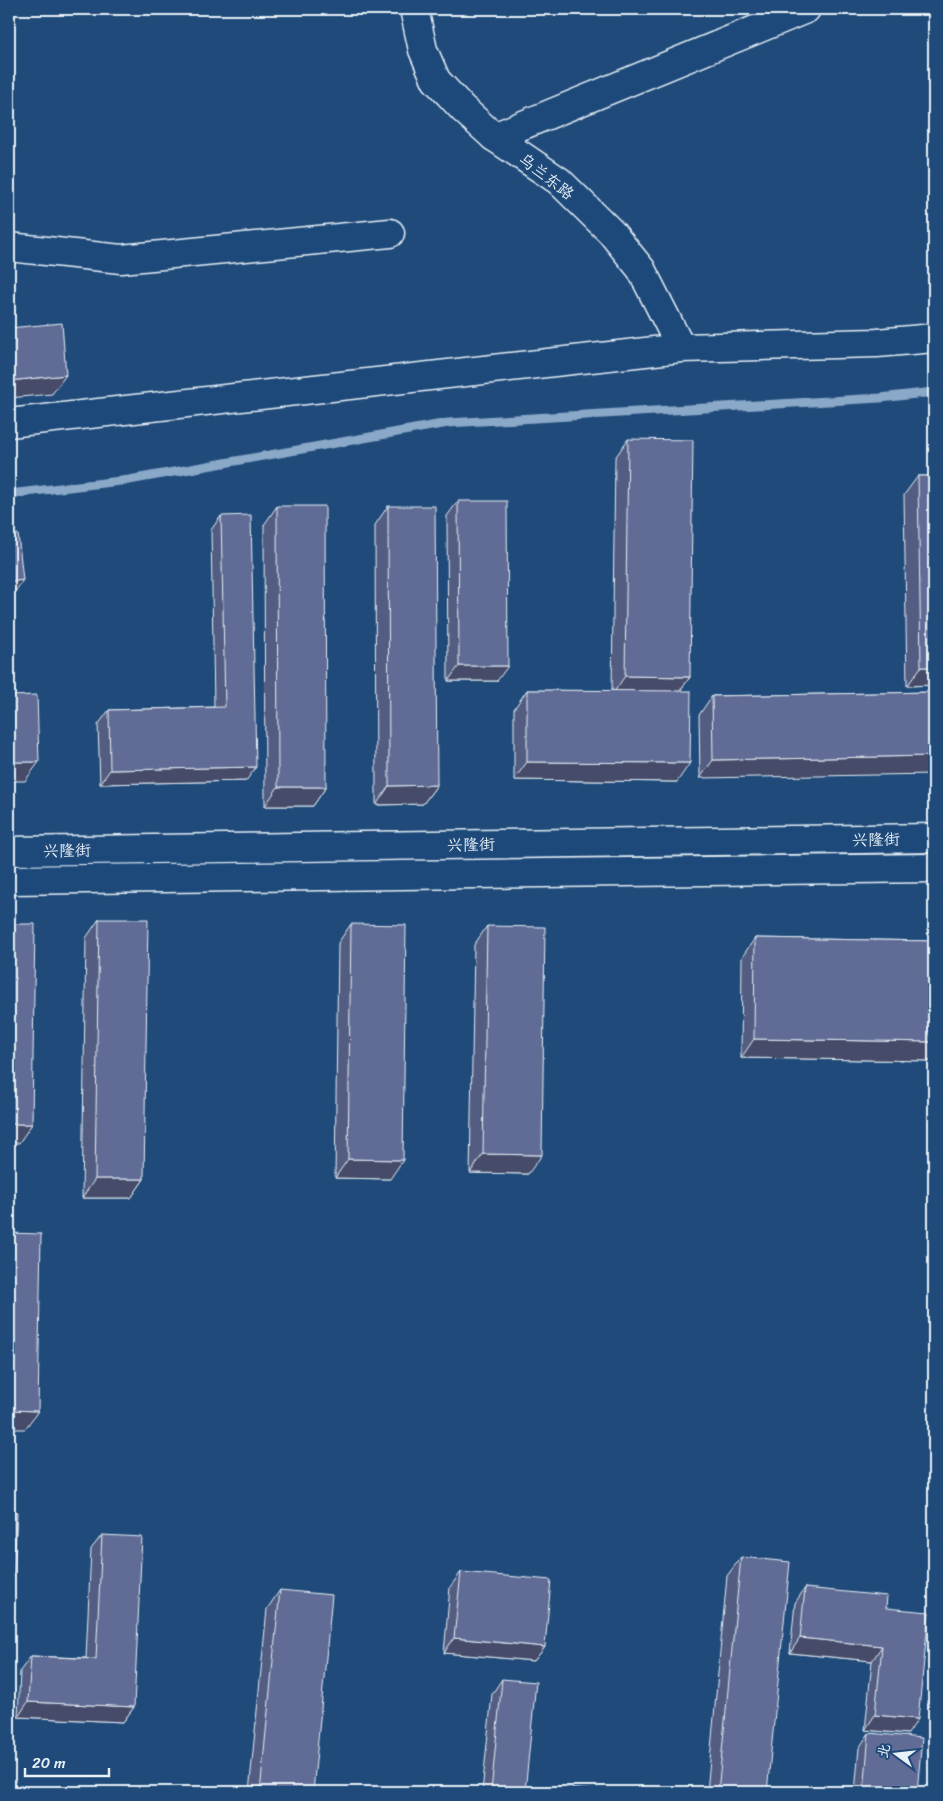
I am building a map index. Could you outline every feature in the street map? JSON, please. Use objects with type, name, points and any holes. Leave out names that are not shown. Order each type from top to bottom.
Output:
[{"type":"street","name":"乌兰东路","points":[[414,9],[423,50],[436,80],[463,110],[494,137],[559,182],[611,232],[641,269],[681,348]]},
{"type":"street","points":[[494,137],[806,9]]},
{"type":"street","points":[[9,248],[121,258],[390,233]]},
{"type":"street","points":[[9,423],[681,348],[876,343],[934,338]]},
{"type":"street","name":"兴隆街","points":[[9,851],[934,838]]},
{"type":"street","name":"兴隆街","points":[[9,880],[934,868]]},
{"type":"building","points":[[62,323],[66,375],[9,381],[9,328]]},
{"type":"building","points":[[628,439],[693,440],[690,677],[625,676]]},
{"type":"building","points":[[918,476],[934,476],[934,667],[921,667]]},
{"type":"building","points":[[458,501],[507,501],[508,666],[459,666]]},
{"type":"building","points":[[277,506],[325,506],[326,787],[278,787]]},
{"type":"building","points":[[388,506],[435,506],[437,785],[389,786]]},
{"type":"building","points":[[251,515],[256,767],[110,770],[109,710],[225,707],[221,516]]},
{"type":"building","points":[[18,534],[23,580],[9,582],[9,535]]},
{"type":"building","points":[[527,690],[691,691],[690,763],[527,762]]},
{"type":"building","points":[[934,692],[934,756],[713,760],[712,696]]},
{"type":"building","points":[[37,695],[39,762],[9,762],[9,696]]},
{"type":"building","points":[[99,919],[148,919],[144,1179],[95,1179]]},
{"type":"building","points":[[9,924],[35,924],[32,1124],[9,1124]]},
{"type":"building","points":[[351,924],[406,925],[403,1160],[348,1159]]},
{"type":"building","points":[[487,926],[545,927],[542,1155],[483,1154]]},
{"type":"building","points":[[755,938],[934,941],[934,1042],[754,1039]]},
{"type":"building","points":[[9,1233],[41,1234],[38,1411],[9,1410]]},
{"type":"building","points":[[9,1511],[17,1512],[9,1664]]},
{"type":"building","points":[[102,1535],[142,1537],[134,1707],[28,1702],[31,1656],[96,1659]]},
{"type":"building","points":[[741,1557],[790,1562],[767,1792],[718,1792]]},
{"type":"building","points":[[461,1572],[551,1580],[545,1647],[454,1638]]},
{"type":"building","points":[[805,1588],[887,1596],[886,1608],[929,1612],[918,1719],[875,1715],[882,1646],[800,1638]]},
{"type":"building","points":[[280,1590],[332,1595],[313,1792],[260,1792]]},
{"type":"building","points":[[502,1679],[536,1682],[525,1792],[491,1792]]},
{"type":"building","points":[[869,1733],[922,1738],[917,1792],[864,1792]]},
{"type":"building","points":[[565,1788],[612,1792],[565,1792]]},
{"type":"waterway","points":[[9,494],[129,480],[448,423],[880,398],[934,392]]}]
